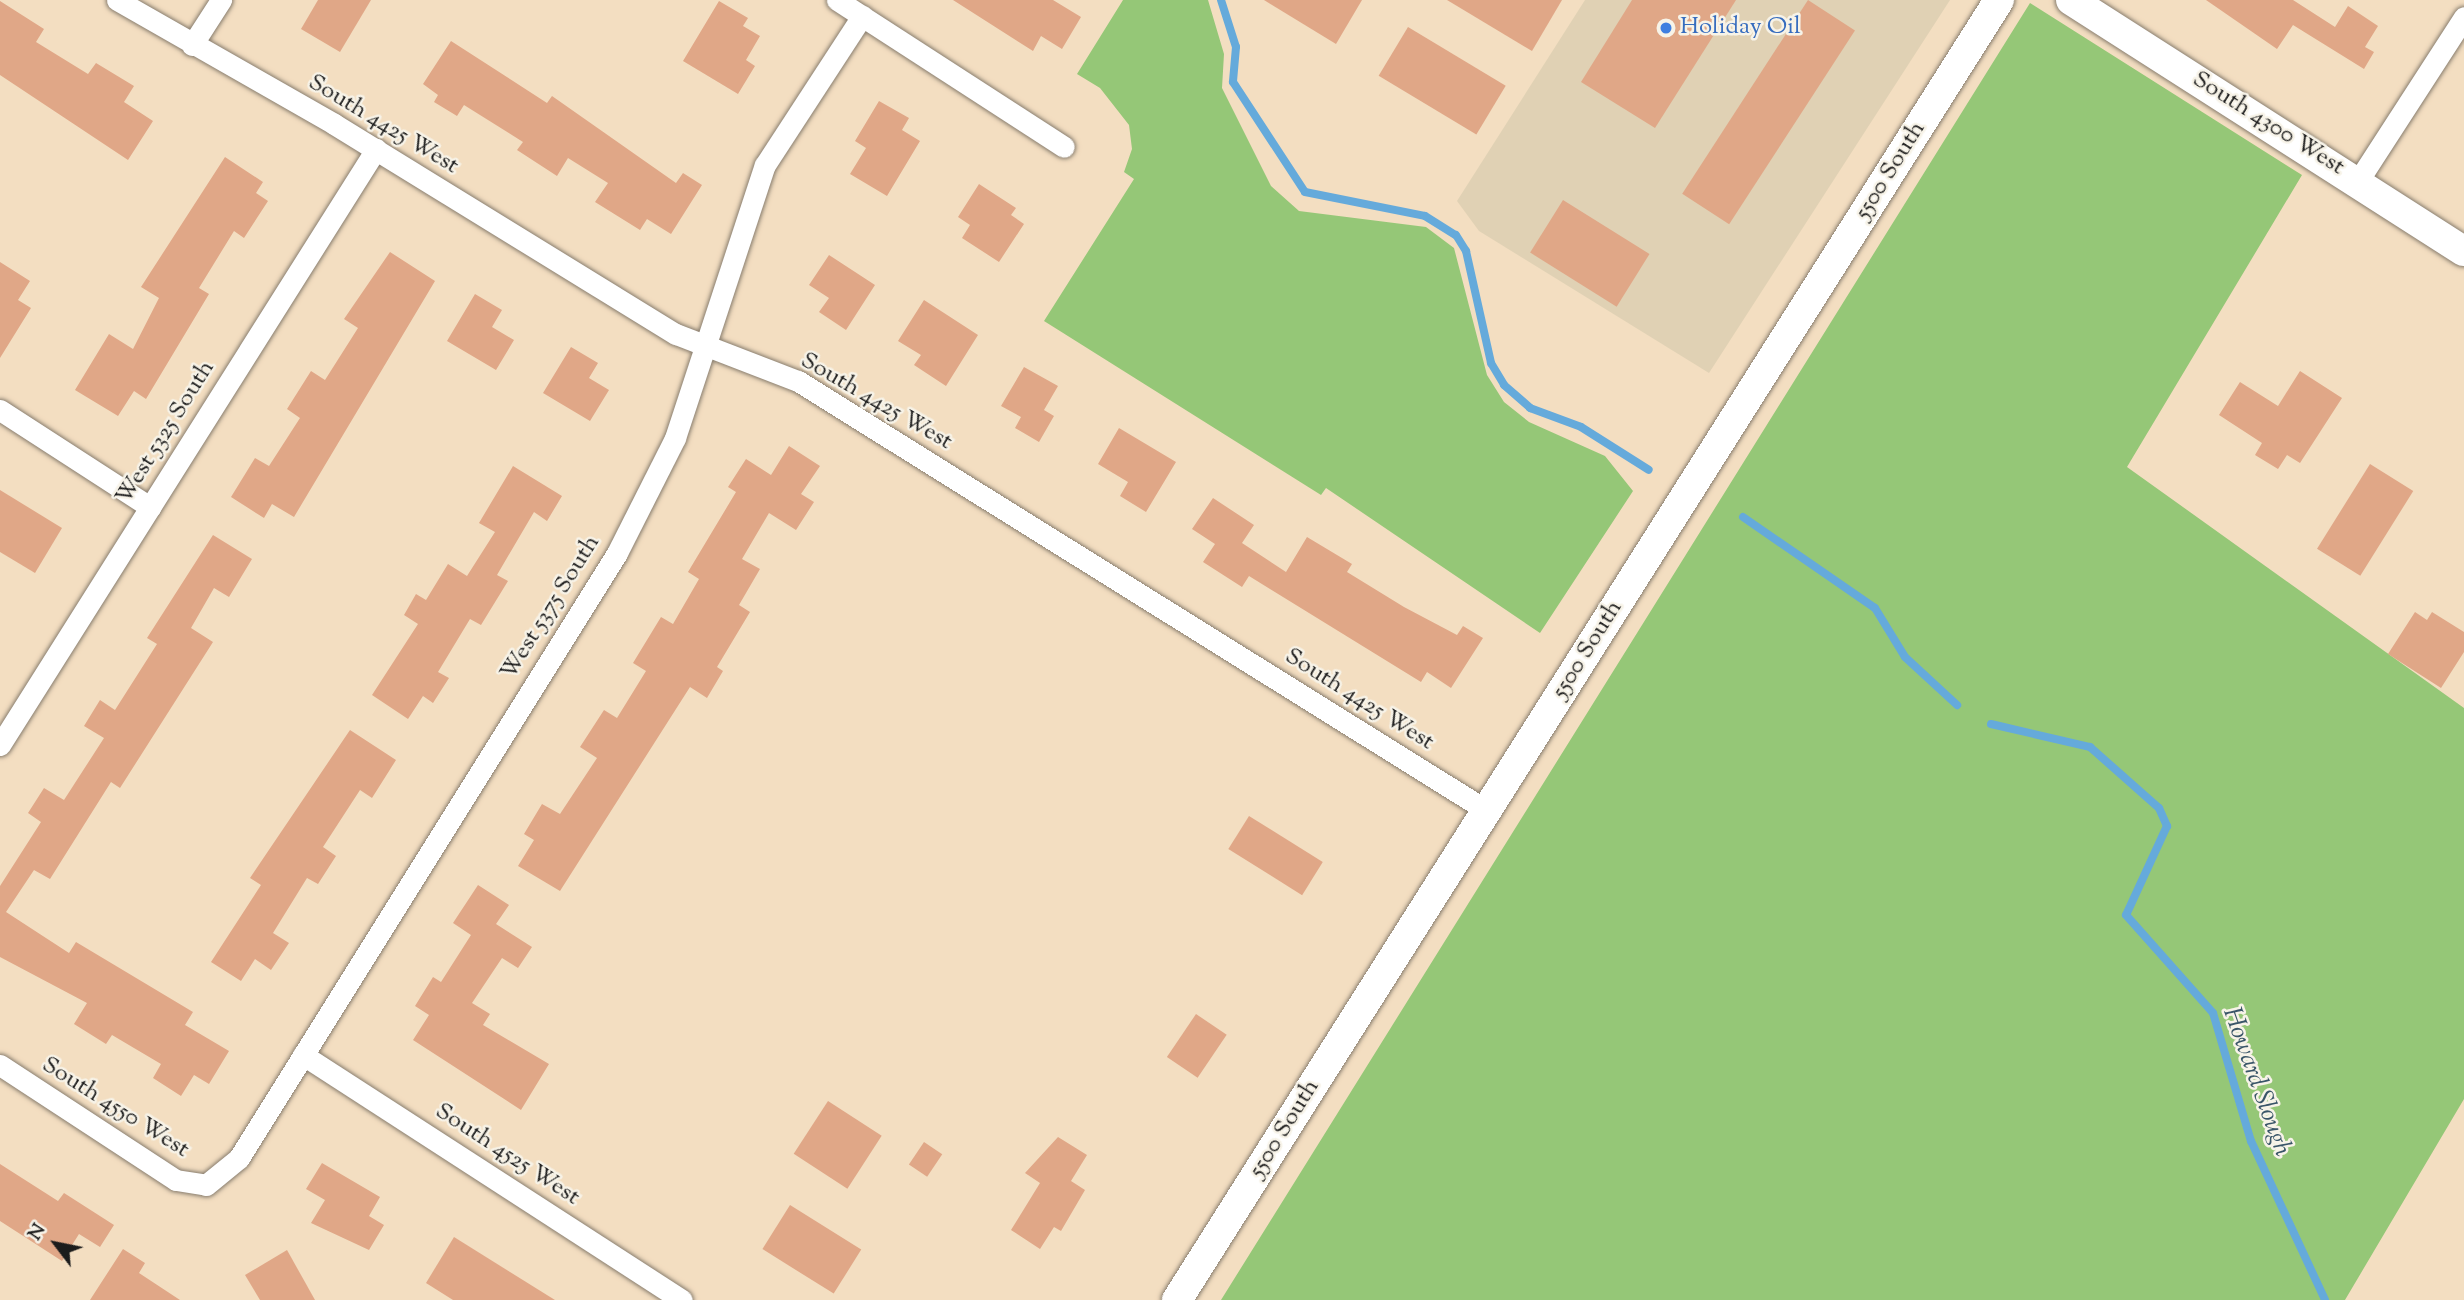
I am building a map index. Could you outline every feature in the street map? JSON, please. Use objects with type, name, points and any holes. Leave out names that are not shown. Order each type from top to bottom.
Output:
[{"type":"main road","name":"5500 South","points":[[1177,1300],[2000,0]]},
{"type":"main road","name":"South 4300 West","points":[[2071,0],[2464,251]]},
{"type":"street","name":"South 4425 West","points":[[117,0],[376,149],[705,348],[798,382],[1486,810]]},
{"type":"street","points":[[192,45],[221,0]]},
{"type":"street","points":[[837,0],[1064,147]]},
{"type":"street","name":"West 5375 South","points":[[206,1185],[239,1158],[617,552],[675,438],[765,165],[862,16]]},
{"type":"street","points":[[2358,181],[2464,17]]},
{"type":"street","name":"West 5325 South","points":[[0,745],[376,149]]},
{"type":"street","points":[[0,410],[150,507]]},
{"type":"street","name":"South 4525 West","points":[[303,1055],[682,1300]]},
{"type":"street","name":"South 4550 West","points":[[0,1065],[176,1180],[206,1185]]},
{"type":"shaded area","points":[[1585,0],[1950,0],[1709,373],[1479,231],[1457,201]]},
{"type":"green space","points":[[1123,0],[1208,0],[1224,54],[1222,88],[1271,186],[1299,211],[1426,227],[1454,248],[1487,375],[1504,402],[1529,422],[1605,456],[1633,491],[1540,633],[1326,488],[1321,495],[1044,321],[1134,179],[1124,172],[1132,149],[1129,125],[1100,88],[1077,74]]},
{"type":"green space","points":[[2030,3],[2302,175],[2127,467],[2464,708],[2464,1099],[2345,1300],[1221,1300]]},
{"type":"building","points":[[318,0],[371,0],[340,52],[301,29]]},
{"type":"building","points":[[953,0],[1053,0],[1081,17],[1062,49],[1041,36],[1033,51]]},
{"type":"building","points":[[1264,0],[1362,0],[1336,44]]},
{"type":"building","points":[[1447,0],[1562,0],[1532,51]]},
{"type":"building","points":[[1632,0],[1736,0],[1655,128],[1581,82]]},
{"type":"building","points":[[1808,0],[1855,30],[1729,224],[1682,194]]},
{"type":"building","points":[[2206,0],[2293,0],[2335,27],[2348,6],[2378,26],[2365,47],[2374,52],[2364,69],[2293,25],[2277,49]]},
{"type":"building","points":[[0,1],[44,29],[36,42],[88,74],[96,63],[134,86],[124,102],[153,121],[128,160],[0,75]]},
{"type":"building","points":[[719,1],[748,18],[743,26],[760,36],[746,60],[755,66],[738,94],[683,61]]},
{"type":"building","points":[[1408,27],[1506,86],[1476,135],[1379,76]]},
{"type":"building","points":[[451,41],[547,103],[552,96],[676,183],[683,173],[702,185],[671,234],[647,219],[640,230],[595,202],[608,183],[568,158],[557,176],[517,150],[523,142],[464,105],[457,116],[434,102],[438,95],[423,84]]},
{"type":"building","points":[[879,101],[909,118],[902,130],[920,141],[887,196],[850,174],[866,148],[855,141]]},
{"type":"building","points":[[225,157],[263,182],[256,193],[268,201],[244,238],[234,231],[199,288],[209,294],[146,399],[134,391],[118,416],[75,390],[109,334],[133,349],[159,298],[141,287]]},
{"type":"building","points":[[979,184],[1016,208],[1011,215],[1024,224],[999,262],[962,238],[970,225],[958,217]]},
{"type":"building","points":[[1563,200],[1650,254],[1617,307],[1530,253]]},
{"type":"building","points":[[390,252],[435,281],[294,517],[272,504],[264,518],[231,497],[255,458],[269,466],[300,418],[287,409],[311,371],[325,380],[358,328],[344,319]]},
{"type":"building","points":[[829,255],[875,285],[846,330],[819,312],[829,298],[809,285]]},
{"type":"building","points":[[0,262],[30,281],[18,300],[31,308],[0,358]]},
{"type":"building","points":[[475,294],[502,310],[492,327],[514,340],[496,370],[447,341]]},
{"type":"building","points":[[924,300],[978,335],[946,386],[914,365],[921,355],[898,341]]},
{"type":"building","points":[[571,347],[598,363],[589,378],[609,390],[590,421],[543,393]]},
{"type":"building","points":[[1024,367],[1058,386],[1044,410],[1054,416],[1039,442],[1015,428],[1021,417],[1001,406]]},
{"type":"building","points":[[2300,371],[2342,398],[2300,463],[2287,455],[2278,469],[2255,455],[2262,443],[2219,415],[2240,382],[2278,406]]},
{"type":"building","points":[[1119,428],[1176,462],[1146,512],[1120,496],[1128,482],[1098,464]]},
{"type":"building","points":[[789,446],[820,466],[801,494],[814,502],[796,530],[769,513],[742,559],[760,569],[739,605],[750,612],[717,667],[723,671],[707,698],[690,687],[560,891],[518,866],[534,840],[524,834],[542,804],[560,814],[597,758],[580,747],[604,710],[617,718],[646,671],[633,663],[661,617],[673,624],[699,579],[688,572],[736,492],[728,487],[746,459],[771,475]]},
{"type":"building","points":[[2370,464],[2413,491],[2360,576],[2317,549]]},
{"type":"building","points":[[513,466],[562,496],[547,521],[534,512],[497,575],[508,581],[481,625],[470,619],[438,672],[449,678],[433,703],[423,696],[408,719],[372,695],[418,624],[404,615],[416,594],[426,600],[448,564],[467,576],[495,532],[479,523]]},
{"type":"building","points":[[0,490],[62,528],[35,573],[0,552]]},
{"type":"building","points":[[1213,498],[1254,525],[1242,543],[1286,572],[1307,537],[1352,564],[1347,572],[1404,607],[1457,635],[1463,626],[1483,638],[1451,688],[1427,672],[1421,682],[1249,576],[1242,587],[1203,562],[1215,544],[1192,529]]},
{"type":"building","points":[[213,535],[252,559],[229,597],[214,588],[191,628],[213,642],[120,788],[111,782],[50,879],[34,870],[6,912],[69,953],[76,942],[193,1012],[185,1025],[229,1051],[209,1084],[194,1075],[181,1096],[153,1078],[161,1064],[112,1035],[106,1044],[74,1024],[87,1003],[0,957],[0,886],[41,822],[28,813],[44,788],[64,800],[104,738],[84,726],[100,700],[115,710],[157,644],[147,638]]},
{"type":"building","points":[[2415,612],[2427,620],[2432,612],[2464,632],[2464,652],[2441,688],[2388,654]]},
{"type":"building","points":[[350,730],[396,760],[372,798],[360,790],[323,847],[336,856],[318,884],[307,878],[273,933],[289,943],[271,970],[255,959],[241,981],[211,962],[261,885],[250,878]]},
{"type":"building","points":[[1249,816],[1323,862],[1302,895],[1228,849]]},
{"type":"building","points":[[478,885],[509,905],[496,924],[532,947],[518,968],[502,958],[472,1003],[490,1014],[483,1025],[549,1064],[521,1110],[413,1040],[429,1015],[415,1006],[433,977],[441,982],[471,935],[453,923]]},
{"type":"building","points":[[1196,1014],[1227,1035],[1198,1078],[1167,1057]]},
{"type":"building","points":[[828,1101],[882,1136],[847,1189],[794,1154]]},
{"type":"building","points":[[1058,1137],[1087,1155],[1071,1181],[1085,1190],[1061,1231],[1054,1227],[1040,1249],[1011,1230],[1040,1183],[1025,1173]]},
{"type":"building","points":[[924,1142],[942,1154],[927,1177],[909,1164]]},
{"type":"building","points":[[322,1163],[380,1197],[369,1216],[384,1225],[369,1250],[311,1223],[325,1200],[306,1189]]},
{"type":"building","points":[[0,1164],[58,1201],[64,1193],[114,1225],[100,1247],[79,1234],[62,1261],[0,1221]]},
{"type":"building","points":[[790,1205],[861,1250],[834,1294],[762,1249]]},
{"type":"building","points":[[454,1237],[555,1300],[453,1300],[426,1283]]},
{"type":"building","points":[[123,1249],[145,1263],[139,1273],[180,1300],[90,1300]]},
{"type":"building","points":[[287,1250],[315,1300],[260,1300],[245,1275]]},
{"type":"waterway","name":"Howard Slough","points":[[1221,0],[1236,47],[1233,82],[1305,192],[1425,216],[1456,235],[1466,251],[1491,363],[1504,385],[1530,408],[1581,427],[1649,470]]},
{"type":"waterway","name":"Howard Slough","points":[[1743,517],[1875,608],[1905,657],[1957,705]]},
{"type":"waterway","name":"Howard Slough","points":[[1991,724],[2090,747],[2159,808],[2167,826],[2126,915],[2213,1013],[2251,1141],[2325,1300]]},
{"type":"place","name":"Holiday Oil","points":[[1666,28]]}]
